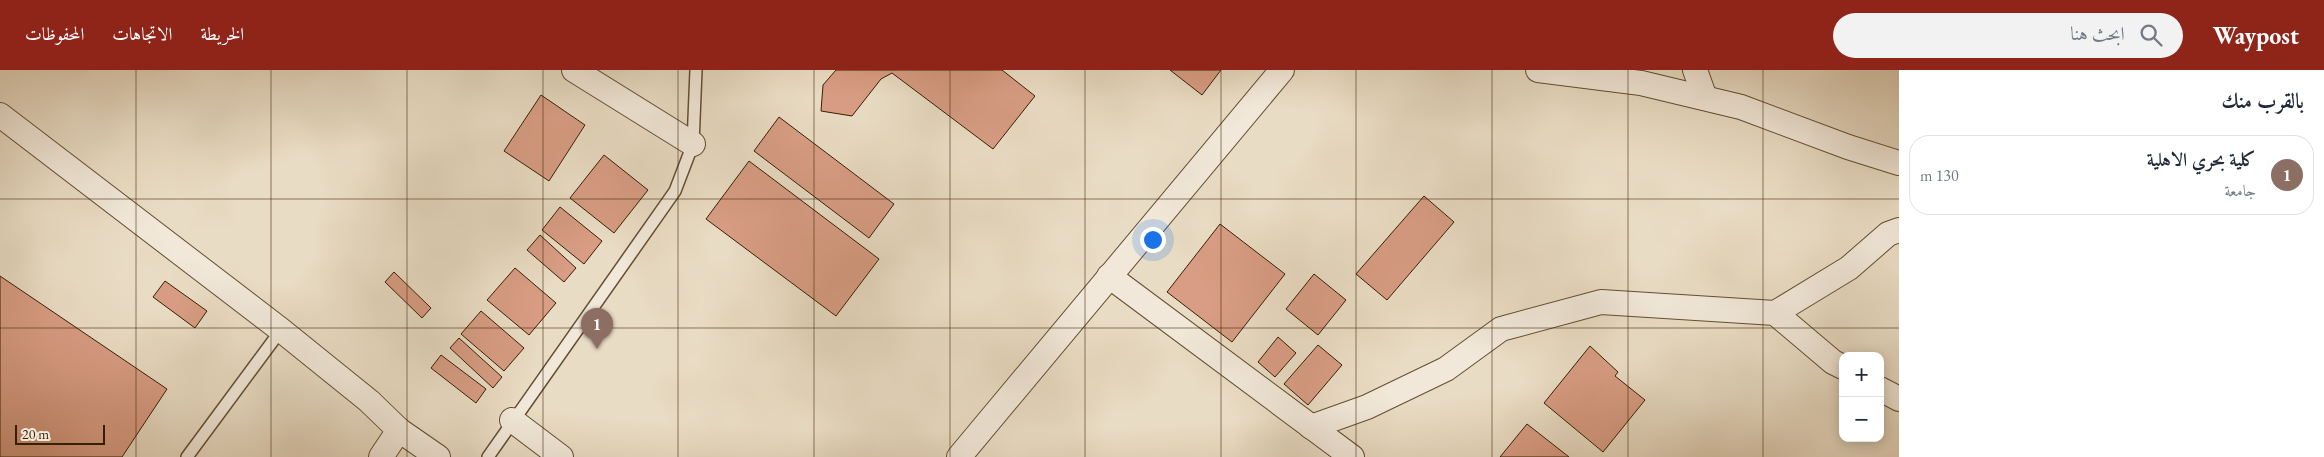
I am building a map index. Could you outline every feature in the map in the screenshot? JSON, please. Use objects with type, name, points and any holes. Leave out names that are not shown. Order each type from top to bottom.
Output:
[{"type":"street","points":[[574,70],[693,144]]},
{"type":"street","points":[[959,457],[1282,70]]},
{"type":"street","points":[[1538,70],[1641,83],[1741,107],[1848,147],[1899,163]]},
{"type":"street","points":[[1695,70],[1705,98]]},
{"type":"street","points":[[0,115],[280,330],[369,401],[399,430],[438,457]]},
{"type":"street","points":[[1775,313],[1849,268],[1888,234],[1899,230]]},
{"type":"street","points":[[1109,276],[1352,457]]},
{"type":"street","points":[[1311,427],[1367,407],[1446,369],[1502,329],[1601,302],[1775,313],[1839,364]]},
{"type":"street","points":[[1884,391],[1899,400]]},
{"type":"street","points":[[512,420],[561,457]]},
{"type":"street","points":[[381,457],[399,430]]},
{"type":"lane","points":[[488,457],[512,420],[675,191],[693,144],[696,70]]},
{"type":"lane","points":[[187,457],[280,330]]},
{"type":"building","points":[[836,70],[1002,70],[1035,96],[993,149],[892,73],[881,79],[852,116],[821,111],[823,85]]},
{"type":"building","points":[[1170,70],[1221,70],[1202,95]]},
{"type":"building","points":[[541,95],[585,125],[549,181],[504,151]]},
{"type":"building","points":[[779,117],[894,204],[869,238],[754,151]]},
{"type":"building","points":[[604,155],[648,190],[614,233],[570,198]]},
{"type":"building","points":[[749,161],[879,259],[836,316],[706,219]]},
{"type":"building","points":[[1424,196],[1454,222],[1387,300],[1356,274]]},
{"type":"building","points":[[560,207],[602,241],[584,264],[542,230]]},
{"type":"building","points":[[1220,224],[1285,274],[1232,342],[1167,292]]},
{"type":"building","points":[[540,235],[576,268],[564,282],[527,250]]},
{"type":"building","points":[[515,268],[556,303],[529,335],[487,300]]},
{"type":"building","points":[[394,272],[431,308],[422,318],[385,282]]},
{"type":"building","points":[[1314,274],[1346,300],[1318,335],[1286,309]]},
{"type":"building","points":[[0,276],[167,389],[122,457],[0,457]]},
{"type":"building","points":[[165,281],[207,311],[195,328],[153,297]]},
{"type":"building","points":[[481,311],[524,348],[504,371],[461,334]]},
{"type":"building","points":[[1278,337],[1296,353],[1275,377],[1258,362]]},
{"type":"building","points":[[459,338],[502,377],[493,388],[450,348]]},
{"type":"building","points":[[1318,345],[1342,365],[1308,405],[1284,384]]},
{"type":"building","points":[[1590,346],[1618,372],[1615,376],[1645,400],[1603,452],[1544,403]]},
{"type":"building","points":[[441,355],[486,389],[476,403],[431,368]]},
{"type":"building","points":[[1527,424],[1569,457],[1500,457]]},
{"type":"place","name":"كلية بحري الاهلية","points":[[597,349]]}]
